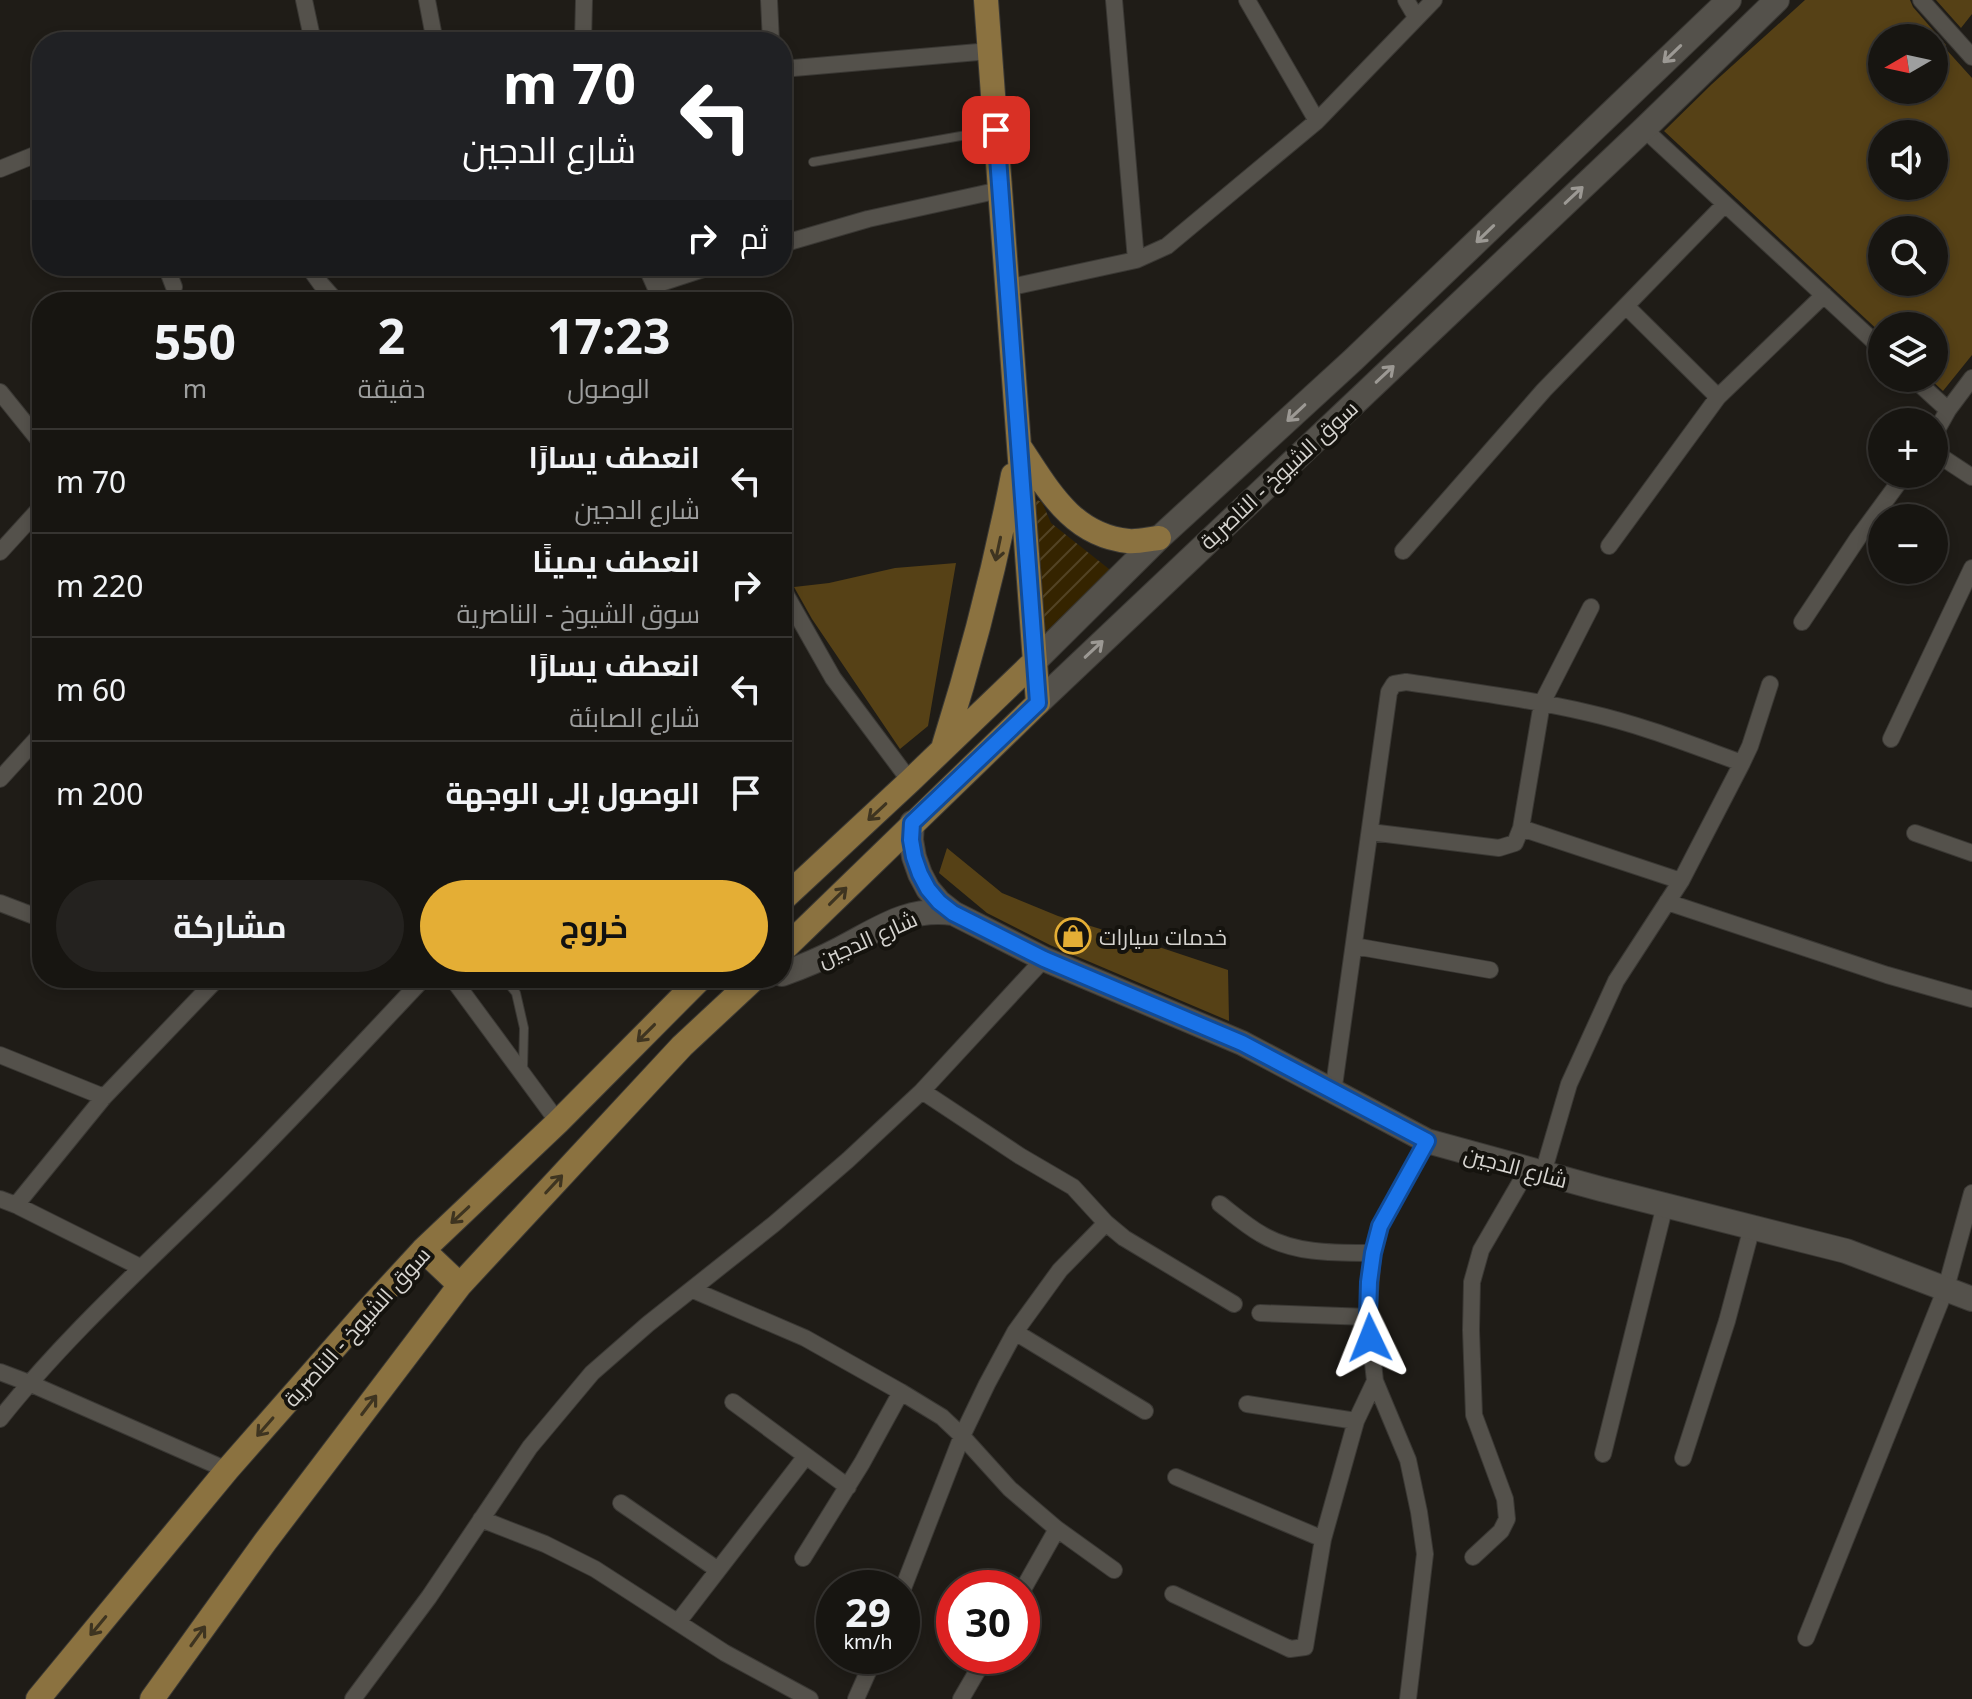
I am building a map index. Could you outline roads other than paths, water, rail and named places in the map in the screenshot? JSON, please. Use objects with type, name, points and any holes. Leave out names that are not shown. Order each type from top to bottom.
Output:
[{"type":"main road","points":[[986,0],[1038,703]]},
{"type":"main road","name":"سوق الشيوخ - الناصرية","points":[[792,891],[1035,661],[1159,538],[1353,360],[1729,0]]},
{"type":"main road","name":"سوق الشيوخ - الناصرية","points":[[792,941],[912,823],[1777,0]]},
{"type":"main road","points":[[1019,445],[1056,501],[1076,521],[1102,535],[1130,541],[1159,538]]},
{"type":"main road","points":[[944,748],[987,598],[1019,445]]},
{"type":"main road","name":"شارع الدجين","points":[[912,823],[911,840],[920,874],[928,889],[953,913],[1044,959],[1242,1043],[1427,1141],[1846,1251],[1972,1299]]},
{"type":"main road","name":"شارع الدجين","points":[[792,970],[908,915],[930,911],[953,913]]},
{"type":"main road","name":"سوق الشيوخ - الناصرية","points":[[38,1699],[227,1470],[366,1312],[423,1250],[558,1122],[691,988]]},
{"type":"main road","points":[[152,1699],[265,1542],[460,1285],[682,1046],[748,988]]},
{"type":"main road","points":[[423,1250],[460,1285]]},
{"type":"street","points":[[304,0],[311,32]]},
{"type":"street","points":[[427,0],[433,32]]},
{"type":"street","points":[[583,32],[584,0]]},
{"type":"street","points":[[769,0],[771,32]]},
{"type":"street","points":[[1114,0],[1136,260]]},
{"type":"street","points":[[1247,0],[1317,121]]},
{"type":"street","points":[[1406,0],[1416,17]]},
{"type":"street","points":[[1007,288],[1136,260],[1167,246],[1317,121],[1434,0]]},
{"type":"street","points":[[1921,0],[1972,57]]},
{"type":"street","points":[[792,68],[990,51]]},
{"type":"street","points":[[1644,129],[1868,336]]},
{"type":"street","points":[[0,169],[32,156]]},
{"type":"street","points":[[792,241],[868,219],[1000,190]]},
{"type":"street","points":[[1403,551],[1544,390],[1725,204]]},
{"type":"street","points":[[170,276],[174,287]]},
{"type":"street","points":[[315,276],[328,292]]},
{"type":"street","points":[[651,276],[658,292]]},
{"type":"street","points":[[655,285],[682,276]]},
{"type":"street","points":[[1609,546],[1718,397],[1824,295]]},
{"type":"street","points":[[1627,307],[1718,397]]},
{"type":"street","points":[[1948,410],[1972,378]]},
{"type":"street","points":[[0,392],[32,432]]},
{"type":"street","points":[[1928,392],[1946,408]]},
{"type":"street","points":[[1948,461],[1972,477]]},
{"type":"street","points":[[1802,622],[1895,488]]},
{"type":"street","points":[[0,552],[32,517]]},
{"type":"street","points":[[1891,739],[1972,568]]},
{"type":"street","points":[[792,606],[833,678],[910,781]]},
{"type":"street","points":[[1370,832],[1499,848],[1515,843],[1521,828],[1542,703],[1591,607]]},
{"type":"street","points":[[1333,1093],[1389,692],[1394,684],[1406,682],[1542,703],[1627,723],[1742,763]]},
{"type":"street","points":[[1473,1557],[1501,1531],[1507,1519],[1505,1499],[1474,1415],[1472,1282],[1481,1250],[1535,1171],[1569,1084],[1616,981],[1681,881],[1750,746],[1770,684]]},
{"type":"street","points":[[0,779],[32,744]]},
{"type":"street","points":[[1521,828],[1681,881]]},
{"type":"street","points":[[1915,833],[1972,853]]},
{"type":"street","points":[[1667,902],[1887,975],[1972,999]]},
{"type":"street","points":[[0,903],[32,915]]},
{"type":"street","points":[[1354,946],[1490,970]]},
{"type":"street","points":[[353,1699],[429,1597],[530,1447],[592,1373],[837,1169],[922,1091],[1044,959]]},
{"type":"street","points":[[140,1267],[8,1202],[202,988]]},
{"type":"street","points":[[0,1419],[29,1383],[140,1267],[228,1183],[414,988]]},
{"type":"street","points":[[459,988],[558,1122]]},
{"type":"street","points":[[0,1055],[104,1097]]},
{"type":"street","points":[[922,1091],[1073,1187],[1124,1238],[1234,1304]]},
{"type":"street","points":[[1408,1699],[1425,1554],[1408,1460],[1375,1381],[1368,1317],[1373,1253],[1380,1226],[1427,1141]]},
{"type":"street","points":[[1806,1638],[1946,1288],[1972,1193]]},
{"type":"street","points":[[1220,1204],[1262,1235],[1297,1248],[1336,1253],[1373,1253]]},
{"type":"street","points":[[1603,1454],[1665,1205]]},
{"type":"street","points":[[910,1570],[962,1436],[1015,1332],[1060,1270],[1106,1223]]},
{"type":"street","points":[[1683,1458],[1727,1321],[1752,1227]]},
{"type":"street","points":[[693,1290],[805,1338],[942,1417],[1010,1489],[1057,1529],[1114,1570]]},
{"type":"street","points":[[1260,1313],[1368,1317]]},
{"type":"street","points":[[1015,1332],[1145,1411]]},
{"type":"street","points":[[0,1372],[227,1470]]},
{"type":"street","points":[[1173,1594],[1290,1649],[1305,1647],[1323,1539],[1356,1421],[1375,1381]]},
{"type":"street","points":[[803,1558],[848,1487],[901,1392]]},
{"type":"street","points":[[733,1402],[848,1487]]},
{"type":"street","points":[[1247,1404],[1356,1421]]},
{"type":"street","points":[[678,1622],[806,1456]]},
{"type":"street","points":[[1176,1477],[1323,1539]]},
{"type":"street","points":[[621,1503],[718,1570]]},
{"type":"street","points":[[481,1519],[545,1544],[595,1569],[725,1653],[810,1699]]},
{"type":"street","points":[[1034,1570],[1057,1529]]},
{"type":"street","points":[[856,1699],[867,1674]]},
{"type":"street","points":[[961,1699],[976,1674]]},
{"type":"lane","points":[[813,162],[996,130]]},
{"type":"lane","points":[[512,988],[524,1028],[523,1075]]},
{"type":"place","name":"خدمات سيارات","points":[[1073,936]]}]
